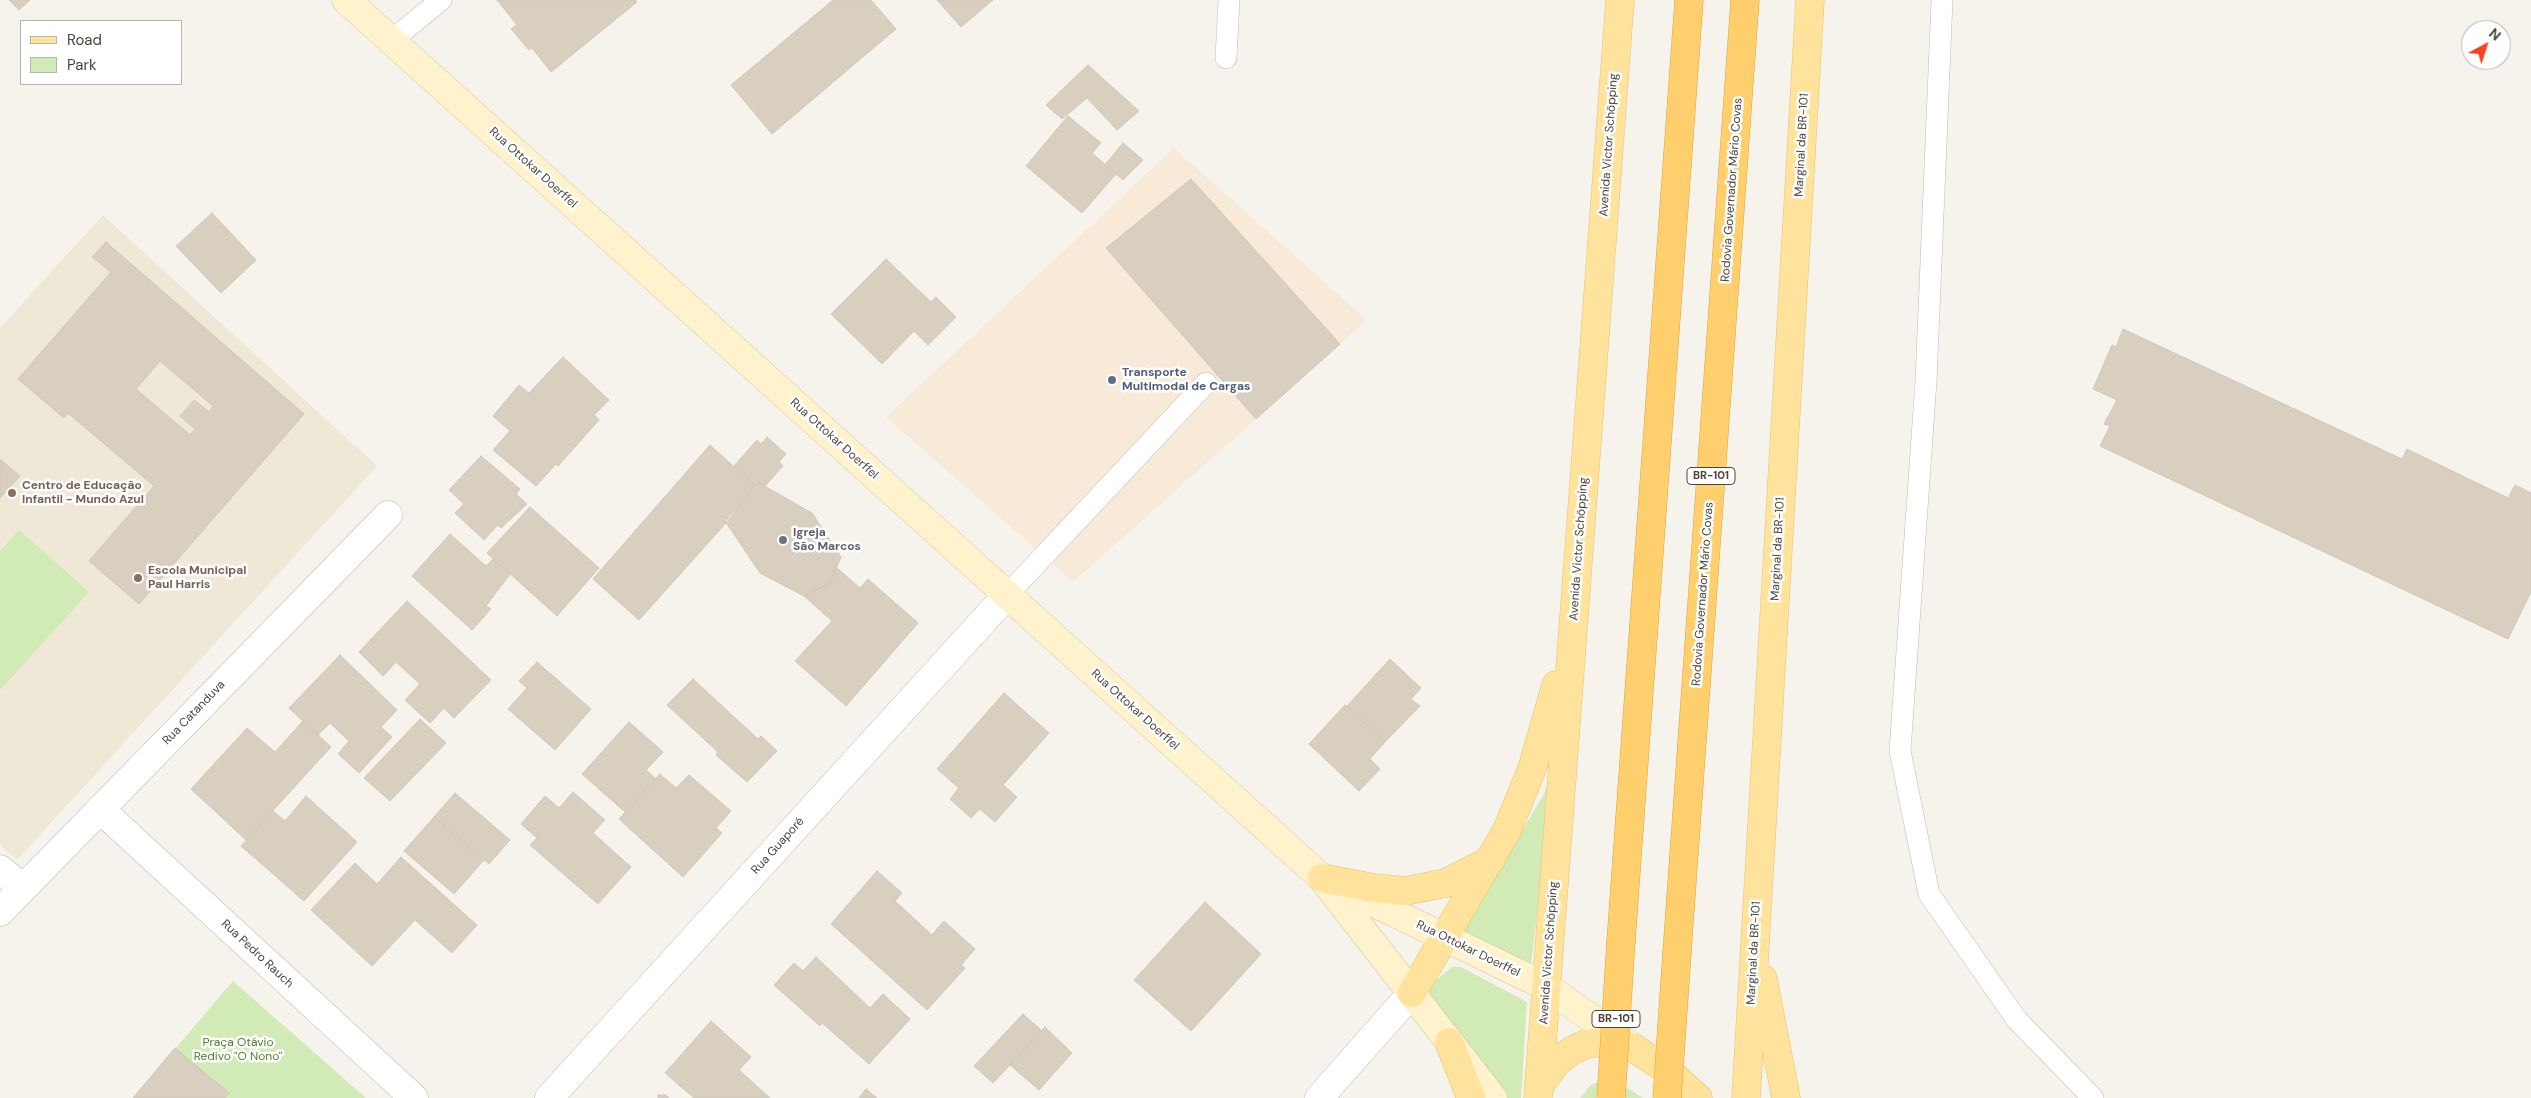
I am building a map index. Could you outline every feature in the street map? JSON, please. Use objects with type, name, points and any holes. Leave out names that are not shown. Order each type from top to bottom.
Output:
[{"type":"highway","name":"BR-101","points":[[1611,1098],[1689,0]]},
{"type":"highway","name":"Rodovia Governador Mário Covas","points":[[1667,1098],[1745,0]]},
{"type":"main road","name":"Rua Ottokar Doerffel","points":[[346,0],[1322,878],[1493,1098]]},
{"type":"main road","name":"Avenida Victor Schöpping","points":[[1539,1094],[1620,0]]},
{"type":"main road","name":"Marginal da BR-101","points":[[1746,1098],[1810,0]]},
{"type":"main road","points":[[1412,993],[1491,860],[1507,830],[1532,769],[1550,709],[1577,586]]},
{"type":"main road","points":[[1322,878],[1374,888],[1405,891],[1446,883],[1491,860]]},
{"type":"main road","name":"Rua Ottokar Doerffel","points":[[1322,878],[1546,987],[1632,1047]]},
{"type":"main road","points":[[1755,940],[1786,1098]]},
{"type":"main road","points":[[1449,1042],[1471,1098]]},
{"type":"main road","points":[[1539,1094],[1558,1061],[1571,1051],[1586,1044],[1603,1042],[1632,1047],[1666,1069],[1698,1098]]},
{"type":"street","name":"Rua Catanduva","points":[[0,912],[388,515]]},
{"type":"street","name":"Rua Guaporé","points":[[549,1098],[1007,595]]},
{"type":"street","name":"Rua Pedro Rauch","points":[[100,809],[414,1098]]},
{"type":"street","points":[[0,869],[23,888]]},
{"type":"street","points":[[1319,1098],[1412,993]]},
{"type":"lane","points":[[392,41],[441,0]]},
{"type":"lane","points":[[1226,58],[1228,0]]},
{"type":"lane","points":[[1942,0],[1926,381],[1900,752],[1928,894],[2017,1020],[2093,1098]]},
{"type":"lane","points":[[1007,595],[1206,383]]},
{"type":"shaded area","name":"Transporte Multimodal de Cargas","points":[[1174,148],[1367,320],[1073,582],[886,417]]},
{"type":"shaded area","name":"Escola Municipal Paul Harris","points":[[103,215],[377,466],[17,860],[0,845],[0,328]]},
{"type":"green space","points":[[19,530],[89,592],[0,690],[0,551]]},
{"type":"green space","points":[[1555,765],[1530,973],[1460,934],[1544,794]]},
{"type":"green space","points":[[1452,967],[1461,967],[1527,1002],[1521,1098],[1505,1098],[1428,1002],[1429,990],[1436,980]]},
{"type":"green space","name":"Praça Otávio Redivo \"O Nono\"","points":[[233,981],[366,1098],[133,1098]]},
{"type":"green space","points":[[1605,1080],[1619,1083],[1643,1098],[1580,1098],[1591,1085]]},
{"type":"building","points":[[9,0],[30,0],[19,10]]},
{"type":"building","points":[[497,0],[635,0],[637,2],[551,72],[532,48],[529,50],[511,29],[517,25]]},
{"type":"building","points":[[833,0],[871,0],[896,29],[772,134],[731,85]]},
{"type":"building","points":[[937,0],[993,0],[961,27]]},
{"type":"building","points":[[1088,65],[1139,111],[1117,130],[1087,98],[1062,119],[1046,105]]},
{"type":"building","points":[[1068,116],[1101,143],[1092,153],[1116,174],[1082,213],[1026,166]]},
{"type":"building","points":[[1123,143],[1143,160],[1123,180],[1105,165]]},
{"type":"building","points":[[1191,179],[1340,344],[1256,419],[1106,248]]},
{"type":"building","points":[[212,213],[256,260],[221,293],[176,246]]},
{"type":"building","points":[[106,242],[304,414],[139,604],[89,561],[154,486],[68,413],[64,418],[18,379],[111,272],[92,257]],"holes":[[[160,361],[213,406],[209,412],[194,400],[180,416],[195,429],[190,435],[136,389]]]},
{"type":"building","points":[[886,259],[931,302],[936,297],[956,317],[928,345],[914,331],[882,364],[831,314]]},
{"type":"building","points":[[2123,329],[2402,459],[2407,449],[2508,498],[2515,485],[2531,493],[2531,592],[2508,639],[2100,446],[2110,426],[2104,424],[2117,400],[2093,389],[2112,345],[2116,347]]},
{"type":"building","points":[[563,357],[609,400],[594,415],[599,420],[558,466],[556,464],[536,486],[493,450],[510,431],[493,416],[519,385],[529,393]]},
{"type":"building","points":[[767,437],[786,454],[779,462],[783,466],[765,486],[759,483],[755,486],[734,466],[757,440],[761,444]]},
{"type":"building","points":[[710,445],[755,486],[726,523],[639,620],[593,579]]},
{"type":"building","points":[[481,456],[520,489],[516,494],[527,504],[501,528],[498,525],[484,540],[455,513],[464,504],[449,490]]},
{"type":"building","points":[[0,459],[20,476],[0,498]]},
{"type":"building","name":"Igreja São Marcos","points":[[759,483],[812,513],[841,557],[830,583],[804,596],[760,573],[725,521]]},
{"type":"building","points":[[530,507],[599,568],[557,616],[487,553]]},
{"type":"building","points":[[450,534],[486,566],[493,559],[510,574],[486,606],[491,609],[472,630],[412,576]]},
{"type":"building","points":[[836,567],[860,588],[868,579],[918,623],[846,706],[795,661],[832,621],[804,596],[830,583]]},
{"type":"building","points":[[407,601],[491,680],[454,718],[444,708],[430,723],[405,700],[420,684],[396,662],[383,676],[359,652]]},
{"type":"building","points":[[340,655],[397,710],[381,727],[392,737],[359,773],[338,754],[349,741],[330,723],[318,735],[289,708]]},
{"type":"building","points":[[1390,659],[1421,688],[1411,699],[1420,706],[1385,742],[1347,706]]},
{"type":"building","points":[[537,662],[591,709],[555,750],[508,709],[527,688],[519,681]]},
{"type":"building","points":[[693,679],[758,739],[761,736],[777,751],[747,782],[716,755],[718,752],[667,705]]},
{"type":"building","points":[[1004,693],[1049,733],[1003,785],[1017,797],[995,822],[980,809],[971,818],[950,799],[959,788],[937,769]]},
{"type":"building","points":[[1345,705],[1385,742],[1370,759],[1380,769],[1359,791],[1309,744]]},
{"type":"building","points":[[420,719],[446,743],[390,801],[364,778]]},
{"type":"building","points":[[303,721],[331,747],[246,840],[191,789],[247,728],[275,752]]},
{"type":"building","points":[[629,722],[663,752],[646,770],[656,779],[625,812],[582,774]]},
{"type":"building","points":[[660,774],[676,788],[689,775],[731,811],[716,828],[722,833],[683,877],[619,819]]},
{"type":"building","points":[[573,792],[605,820],[593,833],[631,867],[598,904],[530,845],[537,838],[521,824],[545,796],[559,808]]},
{"type":"building","points":[[455,793],[510,840],[489,864],[434,817]]},
{"type":"building","points":[[306,796],[357,842],[304,901],[241,846],[273,811],[285,821]]},
{"type":"building","points":[[434,817],[484,860],[454,894],[404,851]]},
{"type":"building","points":[[401,857],[477,925],[452,953],[415,920],[372,966],[311,910],[355,863],[377,884]]},
{"type":"building","points":[[877,871],[902,893],[895,901],[932,935],[944,921],[975,949],[961,965],[965,968],[927,1010],[831,924]]},
{"type":"building","points":[[1205,902],[1261,954],[1191,1031],[1134,980]]},
{"type":"building","points":[[816,957],[870,1008],[883,994],[910,1019],[869,1064],[822,1023],[820,1026],[774,985],[794,963],[803,971]]},
{"type":"building","points":[[1023,1014],[1042,1031],[993,1083],[974,1066]]},
{"type":"building","points":[[711,1021],[751,1057],[739,1070],[770,1098],[694,1098],[665,1073]]},
{"type":"building","points":[[1045,1027],[1072,1053],[1039,1090],[1010,1065]]},
{"type":"building","points":[[175,1048],[229,1093],[225,1098],[133,1098]]},
{"type":"building","points":[[866,1089],[877,1098],[859,1098]]},
{"type":"building","points":[[658,1095],[666,1095],[669,1098],[658,1098]]},
{"type":"place","name":"Transporte Multimodal de Cargas","points":[[1112,380]]},
{"type":"place","name":"Centro de Educação Infantil - Mundo Azul","points":[[12,493]]},
{"type":"place","name":"Igreja São Marcos","points":[[783,540]]},
{"type":"place","name":"Escola Municipal Paul Harris","points":[[138,578]]}]
